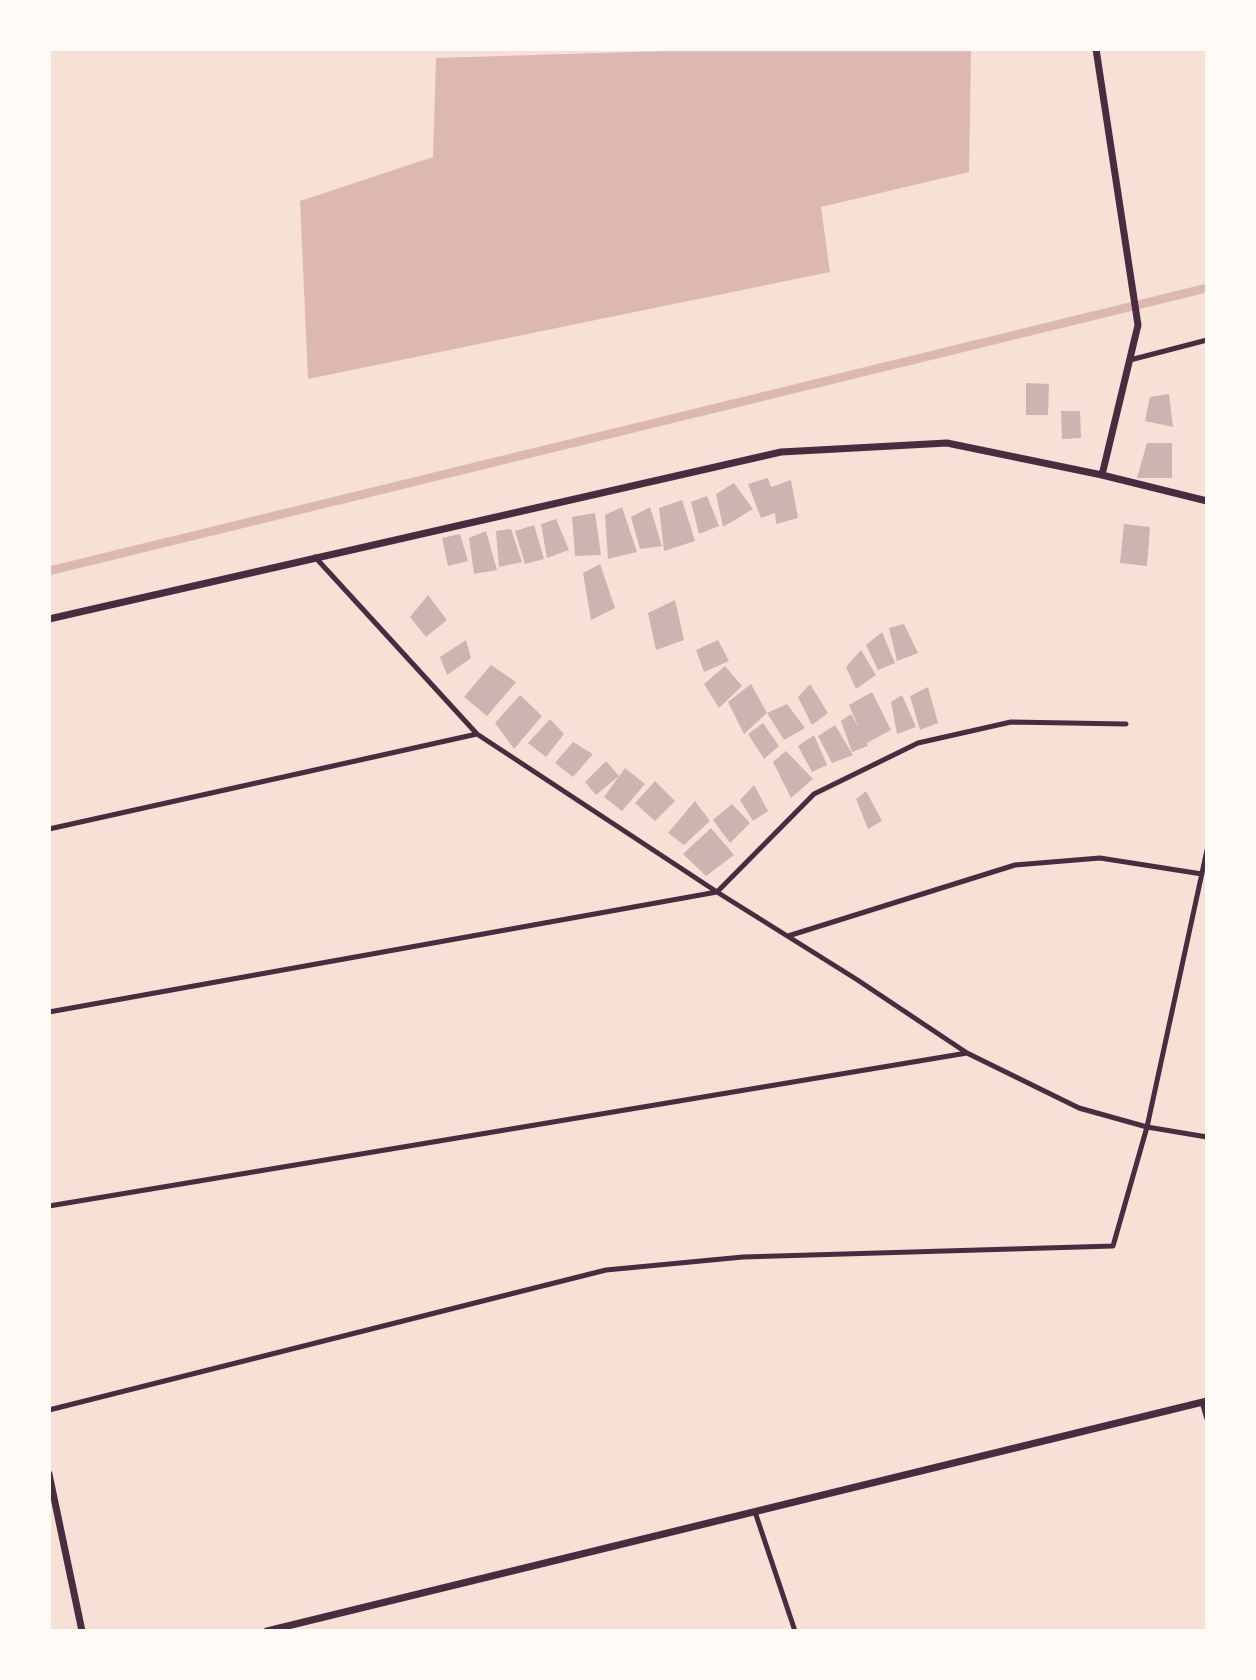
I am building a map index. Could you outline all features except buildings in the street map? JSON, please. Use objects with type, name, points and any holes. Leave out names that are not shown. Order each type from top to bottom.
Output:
[{"type":"street","points":[[1096,49],[1138,325],[1102,475]]},
{"type":"street","points":[[49,619],[781,452],[947,443],[1102,475],[1207,501]]},
{"type":"street","points":[[267,1631],[1205,1402]]},
{"type":"street","points":[[49,1474],[82,1631]]},
{"type":"lane","points":[[1130,360],[1207,340]]},
{"type":"lane","points":[[315,557],[477,734],[717,892],[856,979],[967,1053],[1079,1108],[1147,1127],[1207,1137]]},
{"type":"lane","points":[[49,1012],[717,892],[814,794],[918,743],[1012,722],[1126,724]]},
{"type":"lane","points":[[49,829],[477,734]]},
{"type":"lane","points":[[49,1410],[606,1270],[743,1257],[1113,1246],[1147,1127],[1207,850]]},
{"type":"lane","points":[[788,936],[1014,865],[1100,858],[1202,874]]},
{"type":"lane","points":[[49,1206],[967,1053]]},
{"type":"lane","points":[[1205,1402],[1207,1419]]},
{"type":"lane","points":[[755,1511],[795,1631]]},
{"type":"shaded area","points":[[731,49],[971,49],[969,172],[821,207],[830,272],[308,379],[300,201],[433,157],[436,58]]},
{"type":"waterway","points":[[49,571],[1207,288]]}]
